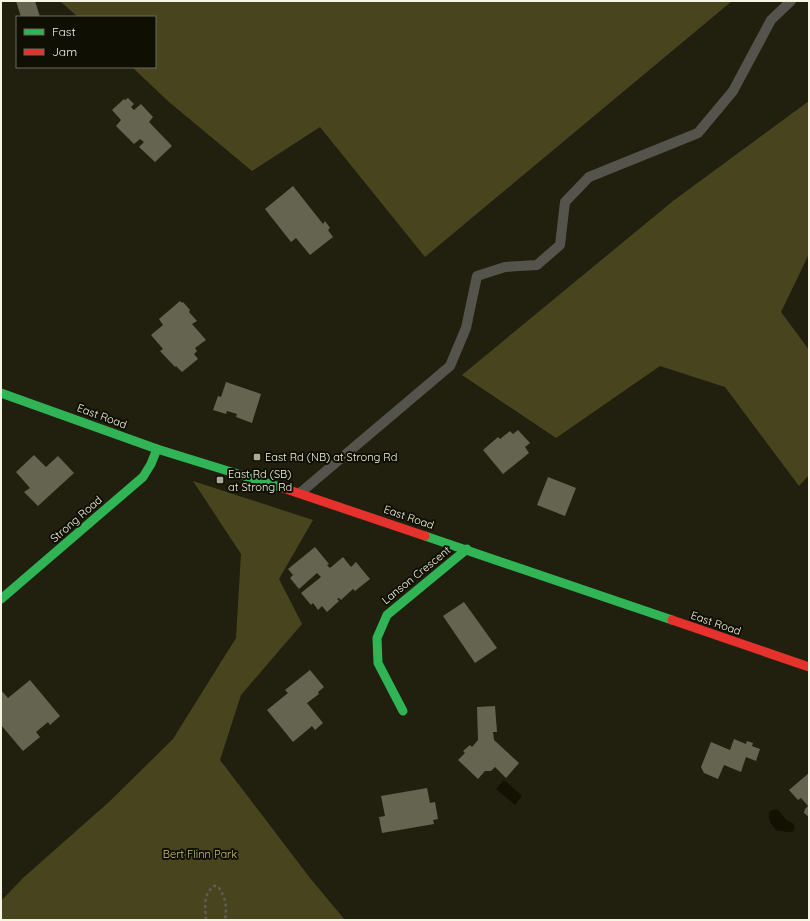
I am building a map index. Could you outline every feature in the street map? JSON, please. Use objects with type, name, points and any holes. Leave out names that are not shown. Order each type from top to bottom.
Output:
[{"type":"main road","name":"East Road","points":[[1,393],[157,449],[300,493],[809,667]]},
{"type":"main road","name":"Strong Road","points":[[1,599],[143,477],[151,464],[157,449]]},
{"type":"main road","name":"Lanson Crescent","points":[[403,711],[378,663],[377,638],[387,615],[467,549]]},
{"type":"lane","points":[[300,493],[450,366],[466,328],[476,276],[505,267],[537,265],[560,245],[565,202],[589,178],[698,133],[733,91],[770,20],[791,1]]},
{"type":"path","points":[[206,920],[205,902],[208,890],[214,886],[218,886],[225,900],[227,907],[225,920]]},
{"type":"green space","points":[[60,1],[732,1],[425,257],[320,127],[252,171],[169,102],[133,68],[156,68],[156,16],[77,16]]},
{"type":"green space","points":[[809,101],[809,254],[781,312],[809,350],[809,475],[799,486],[725,387],[660,366],[556,438],[462,375],[673,201]]},
{"type":"green space","name":"Bert Flinn Park","points":[[193,481],[313,520],[279,579],[302,624],[241,695],[220,760],[310,878],[345,920],[1,920],[1,901],[23,878],[109,802],[173,739],[236,638],[241,554]]},
{"type":"shaded area","points":[[504,780],[522,796],[515,805],[496,789]]},
{"type":"shaded area","points":[[776,809],[786,820],[794,824],[795,828],[793,831],[778,831],[772,825],[769,819],[769,814],[770,811]]},
{"type":"building","points":[[16,1],[35,1],[40,16],[21,16]]},
{"type":"building","points":[[128,98],[134,104],[131,107],[134,110],[141,104],[153,117],[149,122],[172,146],[155,162],[139,147],[144,142],[140,139],[134,144],[116,126],[121,120],[112,110],[124,99],[125,100]]},
{"type":"building","points":[[293,186],[323,224],[325,221],[330,228],[328,230],[333,237],[310,255],[296,238],[291,242],[265,209]]},
{"type":"building","points":[[180,301],[182,303],[183,302],[190,310],[189,312],[197,321],[192,324],[206,340],[195,348],[197,351],[194,354],[198,359],[182,372],[176,366],[175,367],[160,351],[163,349],[151,335],[163,325],[159,319]]},
{"type":"building","points":[[226,382],[261,394],[252,423],[236,417],[237,414],[227,411],[226,414],[213,410],[218,396],[221,397]]},
{"type":"building","points":[[518,430],[530,443],[525,447],[529,453],[503,474],[483,450],[498,437],[500,439],[510,431],[513,434]]},
{"type":"building","points":[[34,455],[46,467],[58,456],[74,473],[38,506],[24,492],[30,488],[16,472]]},
{"type":"building","points":[[548,477],[576,488],[565,516],[537,505]]},
{"type":"building","points":[[315,547],[329,564],[327,565],[330,568],[343,557],[351,567],[356,562],[370,579],[355,591],[353,589],[341,600],[339,598],[337,599],[339,601],[327,612],[322,606],[318,610],[313,603],[311,605],[301,593],[321,577],[317,573],[299,589],[290,578],[293,575],[288,569]]},
{"type":"building","points":[[464,602],[497,648],[475,663],[443,616]]},
{"type":"building","points":[[310,670],[324,687],[318,692],[319,694],[307,703],[323,723],[315,730],[312,726],[293,742],[267,710],[288,693],[285,690]]},
{"type":"building","points":[[30,680],[60,716],[50,725],[48,722],[36,732],[40,737],[23,751],[1,725],[1,690],[8,698]]},
{"type":"building","points":[[495,706],[497,732],[493,732],[494,740],[519,763],[506,778],[495,767],[491,771],[485,771],[478,779],[458,760],[465,753],[463,751],[470,745],[472,747],[478,740],[477,707]]},
{"type":"building","points":[[734,739],[746,744],[747,741],[753,743],[752,746],[760,749],[756,761],[746,757],[741,772],[724,765],[718,779],[704,773],[701,767],[711,742],[730,750]]},
{"type":"building","points":[[809,773],[809,817],[804,813],[808,806],[801,798],[798,800],[789,790]]},
{"type":"building","points":[[427,788],[430,803],[435,802],[438,819],[433,820],[434,824],[382,833],[379,817],[385,816],[381,796]]},
{"type":"traffic: fast","points":[[1,393],[157,449],[283,488]]},
{"type":"traffic: fast","points":[[1,599],[143,477],[151,464],[157,449]]},
{"type":"traffic: fast","points":[[425,536],[672,620]]},
{"type":"traffic: fast","points":[[403,711],[378,663],[377,638],[387,615],[467,549]]},
{"type":"traffic: jam","points":[[283,488],[425,536]]},
{"type":"traffic: jam","points":[[672,620],[809,667]]},
{"type":"place","name":"East Rd (NB) at Strong Rd","points":[[257,457]]},
{"type":"place","name":"East Rd (SB) at Strong Rd","points":[[220,480]]}]
